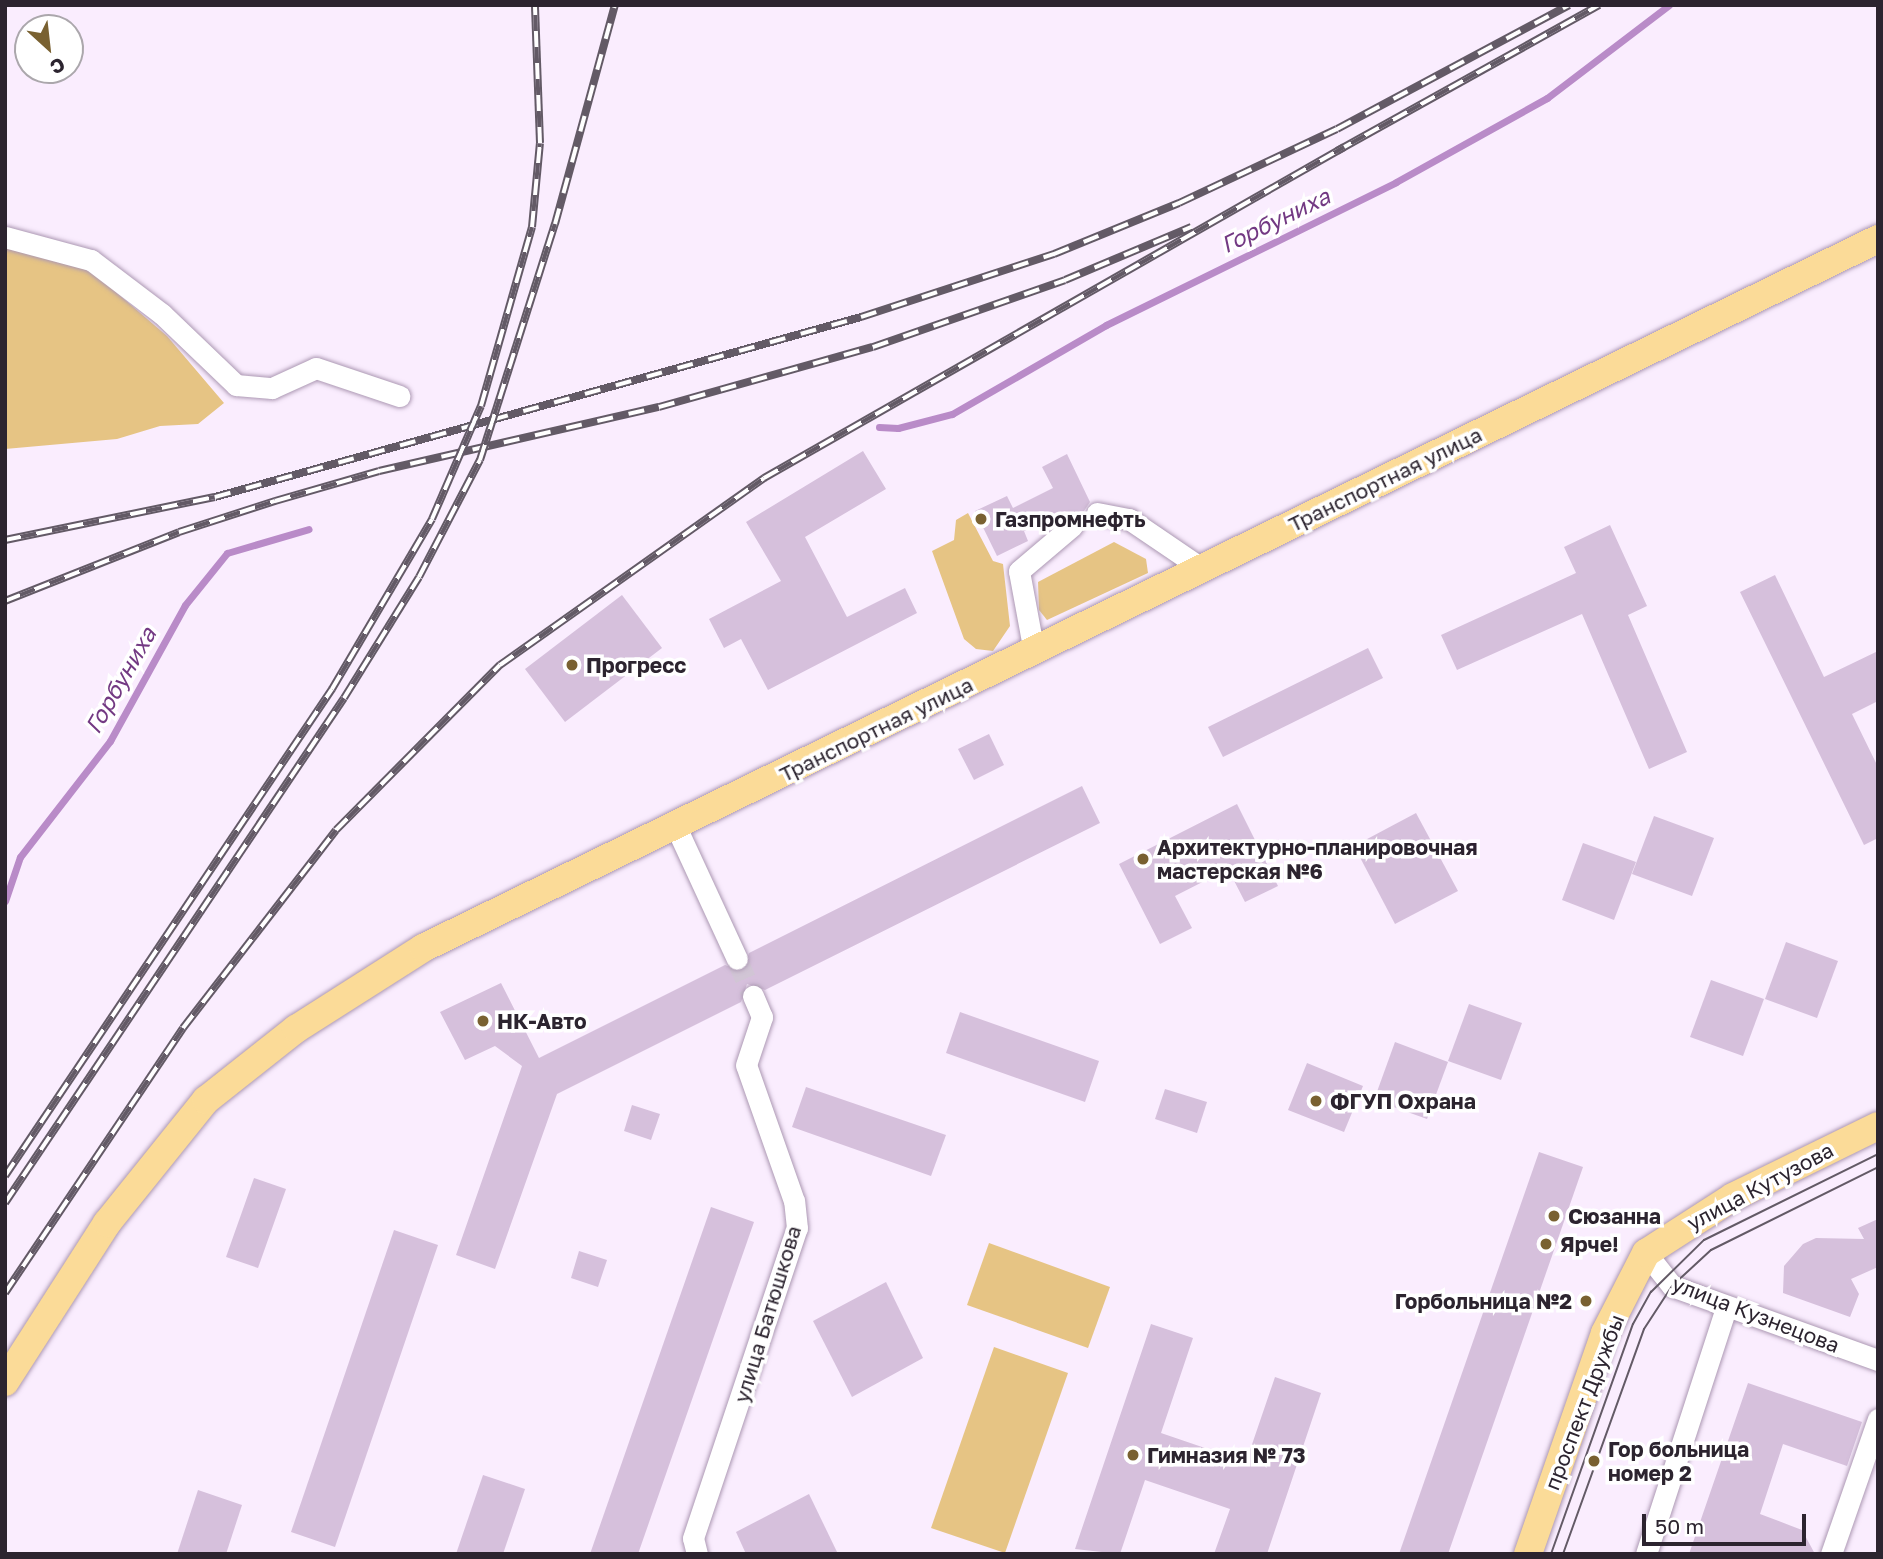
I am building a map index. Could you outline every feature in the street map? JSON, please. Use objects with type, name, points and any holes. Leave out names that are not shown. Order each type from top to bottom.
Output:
[{"type":"main road","name":"Транспортная улица","points":[[5,1382],[107,1223],[206,1100],[296,1029],[423,948],[1878,239]]},
{"type":"main road","name":"улица Кутузова","points":[[1647,1253],[1732,1197],[1878,1126]]},
{"type":"main road","name":"проспект Дружбы","points":[[1528,1554],[1605,1333],[1647,1253]]},
{"type":"street","points":[[5,237],[91,260],[162,314],[236,385],[272,388],[316,368],[399,396]]},
{"type":"street","points":[[1097,513],[1129,519],[1201,568]]},
{"type":"street","points":[[1034,652],[1019,571],[1072,526]]},
{"type":"street","points":[[676,827],[737,959]]},
{"type":"street","name":"улица Батюшкова","points":[[697,1554],[693,1538],[797,1228],[794,1201],[746,1065],[762,1017],[753,996]]},
{"type":"street","name":"улица Кузнецова","points":[[1647,1253],[1672,1286],[1726,1308],[1878,1360]]},
{"type":"street","points":[[1646,1554],[1726,1308]]},
{"type":"street","points":[[1831,1554],[1878,1419]]},
{"type":"shaded area","points":[[5,247],[89,269],[167,336],[224,403],[198,424],[160,426],[117,439],[5,449]]},
{"type":"shaded area","points":[[968,513],[993,561],[1003,564],[1010,626],[993,651],[976,649],[964,639],[932,551],[954,540],[956,520]]},
{"type":"shaded area","points":[[1114,542],[1146,559],[1148,573],[1047,620],[1039,610],[1038,582]]},
{"type":"shaded area","points":[[989,1243],[1110,1287],[1088,1348],[967,1305]]},
{"type":"shaded area","points":[[994,1347],[1068,1373],[1005,1553],[931,1528]]},
{"type":"building","points":[[863,451],[886,489],[805,537],[847,617],[905,588],[917,613],[768,690],[741,639],[724,648],[709,619],[781,581],[746,522]]},
{"type":"building","points":[[1067,454],[1090,502],[1084,511],[1089,523],[1064,511],[1024,531],[1028,541],[997,556],[975,511],[1007,496],[1013,508],[1053,488],[1042,467]]},
{"type":"building","points":[[1610,525],[1647,606],[1628,615],[1687,752],[1649,769],[1582,614],[1457,670],[1441,635],[1576,573],[1564,547]]},
{"type":"building","points":[[1775,575],[1824,677],[1878,651],[1878,701],[1852,714],[1878,767],[1878,838],[1864,845],[1740,592]]},
{"type":"building","points":[[622,595],[662,648],[565,722],[525,669]]},
{"type":"building","points":[[1368,648],[1383,678],[1223,757],[1208,727]]},
{"type":"building","points":[[989,734],[1004,765],[974,780],[958,749]]},
{"type":"building","points":[[1082,786],[1100,823],[765,990],[747,984],[741,1002],[557,1094],[495,1269],[456,1255],[522,1066],[495,1046],[465,1060],[440,1012],[501,983],[539,1058],[725,965],[743,971],[749,953]]},
{"type":"building","points":[[1237,804],[1278,886],[1245,902],[1228,869],[1175,896],[1192,928],[1160,944],[1119,864]]},
{"type":"building","points":[[1416,813],[1458,891],[1395,924],[1354,846]]},
{"type":"building","points":[[1654,816],[1714,838],[1692,896],[1632,874]]},
{"type":"building","points":[[1583,843],[1636,862],[1614,920],[1562,900]]},
{"type":"building","points":[[1786,942],[1838,961],[1817,1018],[1765,999]]},
{"type":"building","points":[[1711,980],[1764,999],[1743,1056],[1690,1037]]},
{"type":"building","points":[[1469,1004],[1522,1023],[1501,1080],[1448,1061]]},
{"type":"building","points":[[960,1012],[1099,1061],[1085,1102],[946,1053]]},
{"type":"building","points":[[1395,1042],[1448,1062],[1427,1119],[1374,1100]]},
{"type":"building","points":[[1307,1063],[1363,1086],[1344,1132],[1288,1110]]},
{"type":"building","points":[[806,1087],[946,1135],[931,1176],[792,1127]]},
{"type":"building","points":[[1165,1089],[1207,1102],[1197,1133],[1155,1119]]},
{"type":"building","points":[[632,1105],[660,1114],[651,1140],[624,1131]]},
{"type":"building","points":[[1539,1152],[1583,1167],[1448,1554],[1399,1554]]},
{"type":"building","points":[[254,1178],[286,1189],[258,1268],[226,1257]]},
{"type":"building","points":[[711,1207],[754,1222],[638,1554],[590,1554]]},
{"type":"building","points":[[1878,1219],[1878,1267],[1851,1279],[1859,1294],[1850,1317],[1783,1293],[1784,1266],[1803,1244],[1816,1238],[1864,1239],[1858,1228]]},
{"type":"building","points":[[394,1230],[438,1245],[335,1547],[291,1532]]},
{"type":"building","points":[[579,1251],[607,1260],[598,1287],[571,1278]]},
{"type":"building","points":[[886,1282],[923,1358],[852,1397],[813,1321]]},
{"type":"building","points":[[1151,1324],[1193,1338],[1161,1433],[1246,1462],[1275,1377],[1321,1393],[1267,1554],[1214,1554],[1230,1509],[1145,1480],[1120,1554],[1075,1549]]},
{"type":"building","points":[[1748,1383],[1862,1422],[1847,1466],[1783,1444],[1760,1514],[1802,1530],[1815,1554],[1689,1554]]},
{"type":"building","points":[[483,1475],[525,1489],[503,1554],[456,1554]]},
{"type":"building","points":[[198,1490],[242,1505],[226,1554],[177,1554]]},
{"type":"building","points":[[809,1494],[838,1554],[746,1554],[736,1532]]},
{"type":"waterway","name":"Горбуниха","points":[[879,427],[898,428],[952,414],[1106,325],[1396,182],[1547,98],[1669,5]]},
{"type":"waterway","name":"Горбуниха","points":[[5,901],[20,857],[110,741],[185,605],[227,553],[309,529]]},
{"type":"tunnel","points":[[737,959],[753,996]]},
{"type":"tram line","points":[[1551,1554],[1633,1324],[1651,1292],[1704,1240],[1878,1154]]},
{"type":"tram line","points":[[1563,1554],[1644,1329],[1672,1286],[1711,1250],[1878,1167]]},
{"type":"railway","points":[[5,1176],[332,689],[432,519],[481,406],[532,227],[540,143],[535,5]]},
{"type":"railway","points":[[5,1203],[344,698],[419,577],[480,460],[555,224],[615,5]]},
{"type":"railway","points":[[5,540],[215,497],[861,317],[1054,254],[1179,203],[1337,129],[1569,5]]},
{"type":"railway","points":[[1337,151],[1599,5]]},
{"type":"railway","points":[[5,1293],[183,1028],[336,830],[500,665],[764,478],[1344,147]]},
{"type":"railway","points":[[5,601],[179,532],[275,501],[379,471],[659,407],[873,347],[1065,280],[1191,227]]},
{"type":"place","name":"Газпромнефть","points":[[981,519]]},
{"type":"place","name":"Прогресс","points":[[572,665]]},
{"type":"place","name":"Архитектурно-планировочная мастерская №6","points":[[1143,859]]},
{"type":"place","name":"НК-Авто","points":[[483,1021]]},
{"type":"place","name":"ФГУП Охрана","points":[[1316,1101]]},
{"type":"place","name":"Сюзанна","points":[[1554,1216]]},
{"type":"place","name":"Ярче!","points":[[1546,1244]]},
{"type":"place","name":"Горбольница №2","points":[[1586,1301]]},
{"type":"place","name":"Гимназия № 73","points":[[1133,1455]]},
{"type":"place","name":"Гор больница номер 2","points":[[1594,1461]]}]
